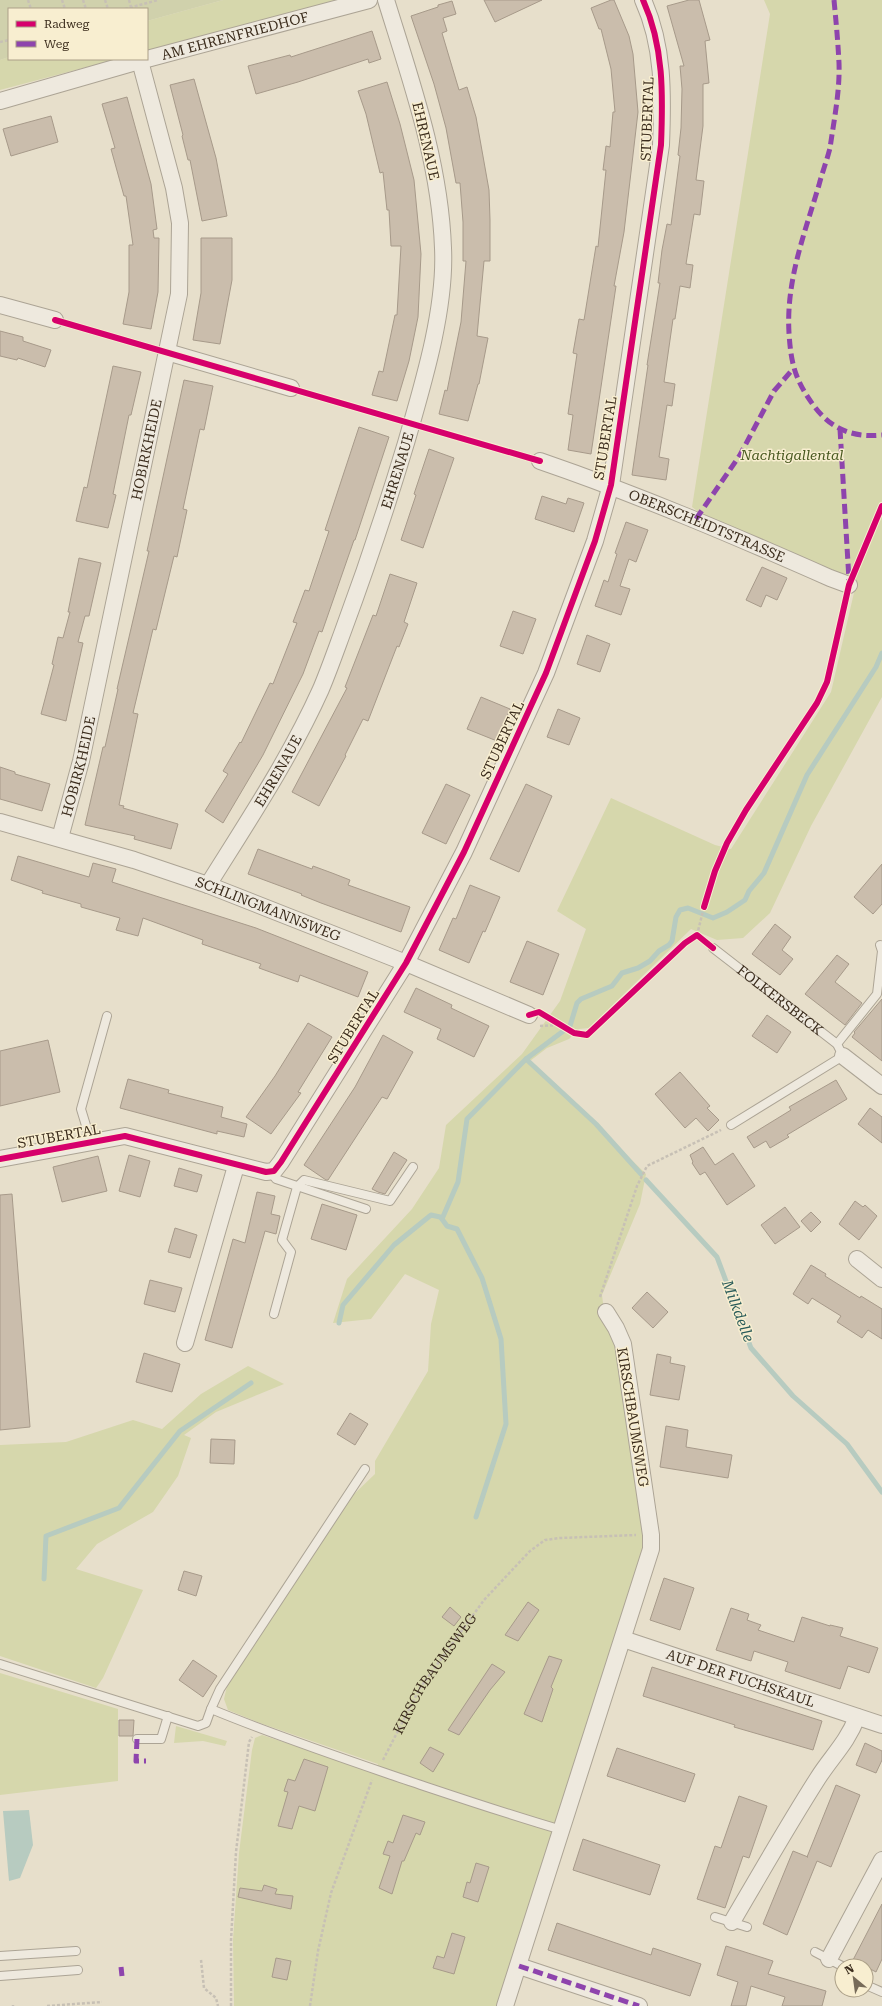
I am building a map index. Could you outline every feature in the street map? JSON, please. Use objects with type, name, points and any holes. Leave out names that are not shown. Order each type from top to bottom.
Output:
[{"type":"street","name":"AM EHRENFRIEDHOF","points":[[148,59],[369,0]]},
{"type":"street","name":"EHRENAUE","points":[[208,885],[280,770],[321,688],[362,581],[383,518],[430,353],[442,283],[444,250],[441,220],[434,168],[425,129],[386,0]]},
{"type":"street","name":"STUBERTAL","points":[[0,1159],[125,1136],[236,1166],[266,1172],[274,1171],[282,1162],[406,963],[464,852],[546,673],[595,541],[611,485],[661,145],[663,95],[659,52],[649,13],[644,0]]},
{"type":"street","name":"AM EHRENFRIEDHOF","points":[[0,100],[144,60]]},
{"type":"street","name":"HOBIRKHEIDE","points":[[60,838],[81,761],[179,294],[180,223],[174,188],[144,60]]},
{"type":"street","points":[[0,305],[55,320]]},
{"type":"street","points":[[167,352],[291,388]]},
{"type":"street","name":"OBERSCHEIDTSTRASSE","points":[[540,461],[611,485],[696,519],[830,578],[849,584]]},
{"type":"street","name":"SCHLINGMANNSWEG","points":[[0,822],[60,838],[208,885],[406,963],[529,1015]]},
{"type":"street","name":"FOLKERSBECK","points":[[840,1050],[882,1086]]},
{"type":"street","points":[[185,1343],[236,1166]]},
{"type":"street","points":[[857,1259],[882,1279]]},
{"type":"street","name":"KIRSCHBAUMSWEG","points":[[505,2006],[651,1549],[651,1535],[623,1344],[616,1328],[606,1312]]},
{"type":"street","name":"AUF DER FUCHSKAUL","points":[[623,1639],[882,1726]]},
{"type":"street","points":[[732,1922],[818,1776],[848,1737],[857,1717]]},
{"type":"street","points":[[829,1959],[882,1860]]},
{"type":"street","points":[[519,1966],[638,2006]]},
{"type":"lane","points":[[731,1125],[840,1050],[877,994],[882,951],[880,946]]},
{"type":"lane","name":"FOLKERSBECK","points":[[713,948],[840,1050]]},
{"type":"lane","points":[[91,1142],[81,1109],[107,1016]]},
{"type":"lane","points":[[274,1314],[291,1252],[282,1240],[297,1187],[304,1180],[390,1201],[413,1167]]},
{"type":"lane","points":[[270,1171],[276,1180],[366,1210]]},
{"type":"lane","points":[[0,1664],[198,1726],[206,1723],[220,1689],[364,1469]]},
{"type":"lane","points":[[211,1709],[257,1728],[377,1770],[521,1818],[562,1830]]},
{"type":"lane","points":[[137,1739],[161,1739],[168,1716]]},
{"type":"lane","points":[[715,1917],[747,1926]]},
{"type":"lane","points":[[0,1956],[76,1951]]},
{"type":"lane","points":[[0,1976],[78,1970]]},
{"type":"path","points":[[129,0],[131,7]]},
{"type":"path","points":[[128,8],[158,0]]},
{"type":"path","points":[[697,935],[704,907]]},
{"type":"path","points":[[606,1312],[600,1303],[600,1294],[642,1173],[647,1166],[731,1125]]},
{"type":"path","points":[[231,2006],[231,1940],[236,1852],[249,1742],[257,1728]]},
{"type":"path","points":[[201,1960],[204,1988],[216,1998],[218,2006]]},
{"type":"path","points":[[46,2006],[102,2002]]},
{"type":"green space","points":[[0,0],[223,0],[148,21],[148,8],[8,8],[8,57],[0,60]]},
{"type":"green space","points":[[223,0],[338,0],[148,51],[148,21]]},
{"type":"green space","name":"Nachtigallental","points":[[764,0],[882,0],[882,697],[811,826],[770,913],[743,938],[717,940],[691,929],[589,1028],[579,1029],[569,1039],[547,1048],[530,1061],[646,1174],[640,1204],[602,1295],[603,1303],[617,1341],[644,1529],[645,1553],[497,2006],[234,2006],[233,1940],[239,1853],[252,1750],[255,1738],[262,1735],[376,1772],[378,1764],[257,1722],[228,1710],[224,1699],[227,1686],[351,1497],[375,1474],[375,1461],[428,1371],[431,1324],[439,1290],[405,1274],[371,1319],[333,1323],[347,1279],[412,1209],[439,1168],[446,1125],[522,1054],[560,1001],[586,929],[557,911],[611,798],[715,845],[731,849],[831,692],[856,584],[704,516],[692,507],[770,14]]},
{"type":"green space","points":[[8,57],[8,60],[113,60],[0,90],[0,60]]},
{"type":"green space","points":[[248,1366],[284,1384],[216,1412],[184,1435],[191,1438],[178,1476],[153,1512],[97,1544],[76,1569],[143,1590],[103,1678],[96,1688],[0,1656],[0,1445],[66,1442],[133,1420],[162,1429],[201,1394]]},
{"type":"green space","points":[[0,1673],[118,1709],[118,1781],[0,1795]]},
{"type":"green space","points":[[176,1726],[227,1741],[225,1746],[203,1741],[174,1743]]},
{"type":"shaded area","points":[[29,1810],[33,1845],[20,1878],[9,1881],[3,1811]]},
{"type":"building","points":[[484,0],[542,0],[495,22]]},
{"type":"building","points":[[614,0],[629,36],[633,54],[638,112],[624,232],[614,286],[616,286],[591,454],[568,450],[573,415],[568,414],[577,354],[573,353],[579,319],[584,320],[596,246],[598,247],[606,170],[603,170],[606,146],[610,147],[613,112],[615,112],[611,69],[601,29],[599,29],[591,8]]},
{"type":"building","points":[[689,0],[699,0],[710,40],[705,41],[709,83],[703,84],[703,126],[696,180],[704,181],[700,215],[694,214],[686,264],[693,265],[690,288],[680,286],[675,319],[673,319],[664,382],[675,384],[672,406],[667,405],[659,457],[669,459],[666,480],[632,475],[660,283],[658,283],[662,250],[667,224],[671,225],[680,156],[678,155],[681,128],[682,89],[680,66],[684,66],[667,6]]},
{"type":"building","points":[[452,1],[456,14],[443,18],[447,31],[442,33],[459,90],[467,87],[476,117],[489,190],[490,261],[484,261],[477,336],[488,338],[479,384],[468,421],[439,414],[445,390],[447,391],[461,322],[466,261],[463,261],[463,222],[460,183],[456,183],[446,128],[434,84],[411,16]]},
{"type":"building","points":[[372,31],[381,59],[369,63],[368,59],[256,94],[248,66],[290,55],[291,57]]},
{"type":"building","points":[[194,79],[216,158],[227,216],[202,221],[190,160],[188,160],[170,85]]},
{"type":"building","points":[[387,82],[400,124],[414,180],[421,254],[418,317],[409,361],[397,401],[372,395],[379,371],[383,372],[395,315],[397,315],[401,246],[391,246],[389,210],[387,210],[383,172],[380,173],[366,114],[358,91]]},
{"type":"building","points":[[127,97],[151,184],[157,229],[153,230],[154,238],[159,238],[158,292],[151,329],[123,324],[129,292],[129,245],[133,245],[126,196],[124,196],[111,149],[115,148],[102,104]]},
{"type":"building","points":[[51,116],[58,142],[11,156],[3,129]]},
{"type":"building","points":[[201,238],[232,238],[232,280],[220,344],[193,340],[201,293]]},
{"type":"building","points":[[0,331],[23,337],[23,341],[51,350],[45,367],[18,358],[17,360],[0,356]]},
{"type":"building","points":[[113,366],[141,372],[131,415],[129,415],[113,494],[116,495],[108,528],[76,521],[84,487],[87,488]]},
{"type":"building","points":[[184,380],[213,386],[204,430],[200,429],[183,509],[187,510],[177,557],[174,556],[156,630],[153,629],[133,713],[138,714],[119,805],[124,806],[123,808],[178,824],[171,849],[134,839],[135,836],[85,825],[103,747],[105,747],[149,551],[147,551]]},
{"type":"building","points":[[359,427],[389,437],[355,540],[322,632],[319,631],[303,674],[263,755],[223,823],[205,811],[228,774],[223,771],[240,742],[241,743],[270,683],[273,684],[297,623],[293,622],[305,590],[309,591],[329,531],[325,530]]},
{"type":"building","points":[[429,449],[454,458],[423,548],[401,540]]},
{"type":"building","points":[[542,496],[566,504],[568,498],[584,503],[574,532],[535,519]]},
{"type":"building","points":[[626,522],[648,530],[636,562],[629,559],[620,586],[630,589],[621,615],[595,606],[604,580],[608,582],[617,554],[615,553]]},
{"type":"building","points":[[79,558],[101,563],[89,616],[85,616],[78,642],[83,643],[66,721],[41,714],[54,665],[52,664],[58,637],[63,638],[70,612],[68,612]]},
{"type":"building","points":[[762,567],[787,578],[777,600],[766,595],[761,607],[746,600]]},
{"type":"building","points":[[390,574],[417,583],[404,622],[408,624],[399,647],[397,646],[368,721],[363,719],[345,755],[346,756],[319,806],[292,792],[347,688],[345,687],[373,615],[376,616]]},
{"type":"building","points":[[513,611],[536,619],[523,654],[500,646]]},
{"type":"building","points":[[587,635],[610,644],[600,672],[577,664]]},
{"type":"building","points":[[481,697],[510,709],[497,741],[467,729]]},
{"type":"building","points":[[558,709],[580,718],[569,745],[547,737]]},
{"type":"building","points":[[0,767],[15,772],[15,774],[50,784],[42,811],[0,799]]},
{"type":"building","points":[[446,784],[470,795],[446,844],[422,833]]},
{"type":"building","points":[[526,784],[552,796],[519,872],[490,859]]},
{"type":"building","points":[[258,849],[312,869],[313,866],[332,873],[350,880],[348,885],[410,907],[401,932],[321,903],[301,895],[302,894],[248,874]]},
{"type":"building","points":[[18,856],[89,877],[93,863],[116,869],[112,882],[256,928],[368,972],[358,997],[300,975],[298,982],[259,968],[261,964],[202,944],[203,940],[143,918],[138,936],[116,930],[120,918],[81,907],[81,904],[42,893],[43,891],[11,880]]},
{"type":"building","points":[[882,864],[882,904],[873,914],[854,897]]},
{"type":"building","points":[[470,885],[500,897],[485,932],[483,931],[469,963],[439,950],[453,918],[456,919]]},
{"type":"building","points":[[775,924],[791,937],[782,950],[793,959],[780,975],[752,954]]},
{"type":"building","points":[[527,941],[559,954],[543,995],[510,982]]},
{"type":"building","points":[[837,955],[849,964],[835,982],[862,1003],[845,1025],[805,994]]},
{"type":"building","points":[[416,988],[452,1005],[451,1008],[489,1026],[474,1057],[437,1039],[441,1029],[404,1012]]},
{"type":"building","points":[[882,999],[882,1061],[852,1037],[855,1033],[854,1032]]},
{"type":"building","points":[[767,1015],[791,1032],[777,1053],[752,1036]]},
{"type":"building","points":[[308,1023],[332,1037],[298,1092],[301,1093],[271,1134],[246,1117],[275,1076]]},
{"type":"building","points":[[383,1035],[413,1052],[387,1099],[382,1097],[328,1180],[326,1180],[304,1165],[355,1087]]},
{"type":"building","points":[[48,1040],[60,1092],[0,1106],[0,1051]]},
{"type":"building","points":[[680,1072],[710,1106],[707,1108],[719,1120],[708,1131],[696,1118],[685,1128],[655,1094]]},
{"type":"building","points":[[128,1079],[169,1090],[168,1093],[223,1107],[221,1117],[247,1124],[244,1137],[217,1131],[217,1134],[120,1108]]},
{"type":"building","points":[[836,1080],[847,1099],[787,1135],[789,1137],[770,1148],[766,1141],[754,1148],[747,1137],[791,1110],[789,1107]]},
{"type":"building","points":[[870,1108],[882,1117],[882,1143],[858,1124]]},
{"type":"building","points":[[703,1147],[715,1165],[733,1153],[755,1186],[727,1205],[705,1172],[700,1175],[692,1163],[693,1162],[690,1155]]},
{"type":"building","points":[[394,1152],[407,1160],[385,1194],[378,1192],[372,1189]]},
{"type":"building","points":[[129,1155],[150,1161],[140,1197],[119,1191]]},
{"type":"building","points":[[98,1156],[107,1191],[62,1202],[53,1167]]},
{"type":"building","points":[[179,1168],[202,1175],[197,1192],[174,1186]]},
{"type":"building","points":[[257,1192],[275,1196],[271,1214],[280,1216],[276,1234],[265,1231],[232,1348],[205,1340],[233,1239],[245,1243]]},
{"type":"building","points":[[12,1194],[30,1427],[0,1430],[0,1195]]},
{"type":"building","points":[[855,1201],[863,1207],[865,1205],[877,1216],[859,1240],[839,1224]]},
{"type":"building","points":[[322,1204],[357,1215],[346,1250],[311,1239]]},
{"type":"building","points":[[785,1207],[800,1227],[775,1244],[761,1225]]},
{"type":"building","points":[[811,1212],[821,1222],[811,1232],[801,1221]]},
{"type":"building","points":[[175,1228],[197,1235],[190,1258],[168,1252]]},
{"type":"building","points":[[811,1265],[826,1274],[825,1276],[860,1298],[861,1296],[882,1309],[882,1339],[868,1330],[862,1338],[837,1322],[841,1316],[812,1298],[808,1304],[793,1294]]},
{"type":"building","points":[[150,1280],[182,1288],[175,1312],[144,1304]]},
{"type":"building","points":[[647,1292],[668,1312],[653,1328],[632,1308]]},
{"type":"building","points":[[144,1353],[180,1364],[172,1392],[136,1382]]},
{"type":"building","points":[[657,1354],[671,1357],[670,1363],[685,1366],[679,1400],[650,1395]]},
{"type":"building","points":[[350,1413],[368,1424],[355,1445],[337,1434]]},
{"type":"building","points":[[666,1426],[688,1430],[686,1447],[732,1455],[728,1478],[660,1467]]},
{"type":"building","points":[[211,1439],[235,1440],[234,1464],[210,1463]]},
{"type":"building","points":[[184,1571],[202,1576],[196,1596],[178,1590]]},
{"type":"building","points":[[664,1578],[694,1588],[680,1630],[650,1620]]},
{"type":"building","points":[[528,1602],[539,1610],[518,1641],[505,1635]]},
{"type":"building","points":[[450,1607],[461,1617],[454,1626],[442,1617]]},
{"type":"building","points":[[731,1608],[749,1614],[747,1620],[761,1625],[758,1630],[794,1642],[802,1617],[830,1626],[843,1628],[840,1636],[878,1648],[869,1673],[848,1666],[840,1689],[785,1671],[788,1662],[754,1651],[751,1661],[716,1650]]},
{"type":"building","points":[[549,1656],[562,1660],[551,1687],[553,1689],[542,1722],[524,1714]]},
{"type":"building","points":[[193,1660],[217,1676],[203,1697],[179,1680]]},
{"type":"building","points":[[492,1664],[505,1672],[490,1690],[459,1735],[448,1730]]},
{"type":"building","points":[[652,1667],[822,1721],[813,1750],[734,1727],[735,1725],[643,1696]]},
{"type":"building","points":[[119,1720],[134,1720],[133,1736],[119,1736]]},
{"type":"building","points":[[865,1743],[882,1751],[882,1760],[876,1773],[856,1765]]},
{"type":"building","points":[[430,1747],[444,1754],[433,1772],[420,1763]]},
{"type":"building","points":[[617,1748],[695,1774],[685,1802],[607,1776]]},
{"type":"building","points":[[304,1759],[328,1767],[315,1811],[299,1806],[292,1829],[278,1826],[288,1792],[284,1791],[288,1779],[295,1781]]},
{"type":"building","points":[[836,1785],[860,1795],[831,1867],[817,1861],[787,1935],[763,1924],[793,1851],[807,1857]]},
{"type":"building","points":[[739,1796],[767,1806],[749,1858],[743,1856],[725,1908],[697,1899],[715,1846],[721,1848]]},
{"type":"building","points":[[403,1815],[425,1822],[420,1835],[416,1833],[404,1861],[402,1861],[392,1894],[379,1888],[390,1856],[383,1854],[388,1841],[393,1843]]},
{"type":"building","points":[[583,1839],[660,1865],[650,1895],[573,1870]]},
{"type":"building","points":[[476,1863],[489,1867],[478,1902],[463,1897],[467,1882],[470,1883]]},
{"type":"building","points":[[264,1885],[277,1889],[275,1894],[293,1896],[291,1909],[238,1897],[240,1888],[262,1891]]},
{"type":"building","points":[[882,1904],[882,1959],[876,1972],[874,1971],[874,1958],[854,1958]]},
{"type":"building","points":[[557,1923],[651,1955],[653,1948],[701,1964],[690,1996],[548,1950]]},
{"type":"building","points":[[452,1933],[465,1937],[454,1974],[433,1968],[437,1956],[444,1958]]},
{"type":"building","points":[[726,1946],[773,1961],[768,1974],[826,1991],[822,2006],[782,2006],[785,1997],[751,1986],[746,2006],[731,2006],[738,1982],[717,1975]]},
{"type":"building","points":[[276,1958],[291,1961],[287,1980],[272,1977]]},
{"type":"waterway","points":[[339,1323],[343,1305],[394,1245],[431,1215],[442,1219],[458,1182],[467,1119],[526,1059],[570,1026],[577,1003],[581,999],[612,986],[622,973],[638,968],[650,961],[659,951],[669,945],[672,941],[676,917],[680,910],[688,908],[713,918],[727,912],[745,900],[749,891],[764,873],[807,775],[876,667],[882,653]]},
{"type":"waterway","name":"Milkdelle","points":[[526,1059],[596,1124],[641,1174]]},
{"type":"waterway","name":"Milkdelle","points":[[646,1180],[717,1257],[751,1348],[793,1396],[847,1444],[882,1492]]},
{"type":"waterway","points":[[442,1219],[447,1226],[457,1229],[482,1278],[501,1339],[506,1424],[476,1517]]},
{"type":"waterway","points":[[44,1579],[46,1536],[119,1508],[180,1431],[251,1383]]},
{"type":"marked path","points":[[834,0],[838,39],[839,84],[830,148],[802,240],[793,277],[789,314],[791,354],[795,371],[802,388],[814,406],[828,421],[835,426],[852,433],[871,436],[882,435]]},
{"type":"marked path","points":[[696,519],[740,455],[774,391],[793,369]]},
{"type":"marked path","points":[[840,429],[849,580]]},
{"type":"marked path","points":[[137,1739],[136,1761],[146,1761]]},
{"type":"marked path","points":[[519,1966],[639,2006]]},
{"type":"marked path","points":[[121,1967],[122,1976]]},
{"type":"cycle path","points":[[0,1159],[125,1136],[266,1172],[274,1171],[406,963],[464,852],[546,673],[595,541],[611,485],[661,145],[661,71],[655,35],[643,0]]},
{"type":"cycle path","points":[[55,320],[540,461]]},
{"type":"cycle path","points":[[704,907],[715,871],[727,843],[746,810],[817,703],[827,682],[849,585],[882,506]]},
{"type":"cycle path","points":[[529,1015],[539,1012],[574,1033],[587,1035],[685,943],[697,935],[713,948]]}]
